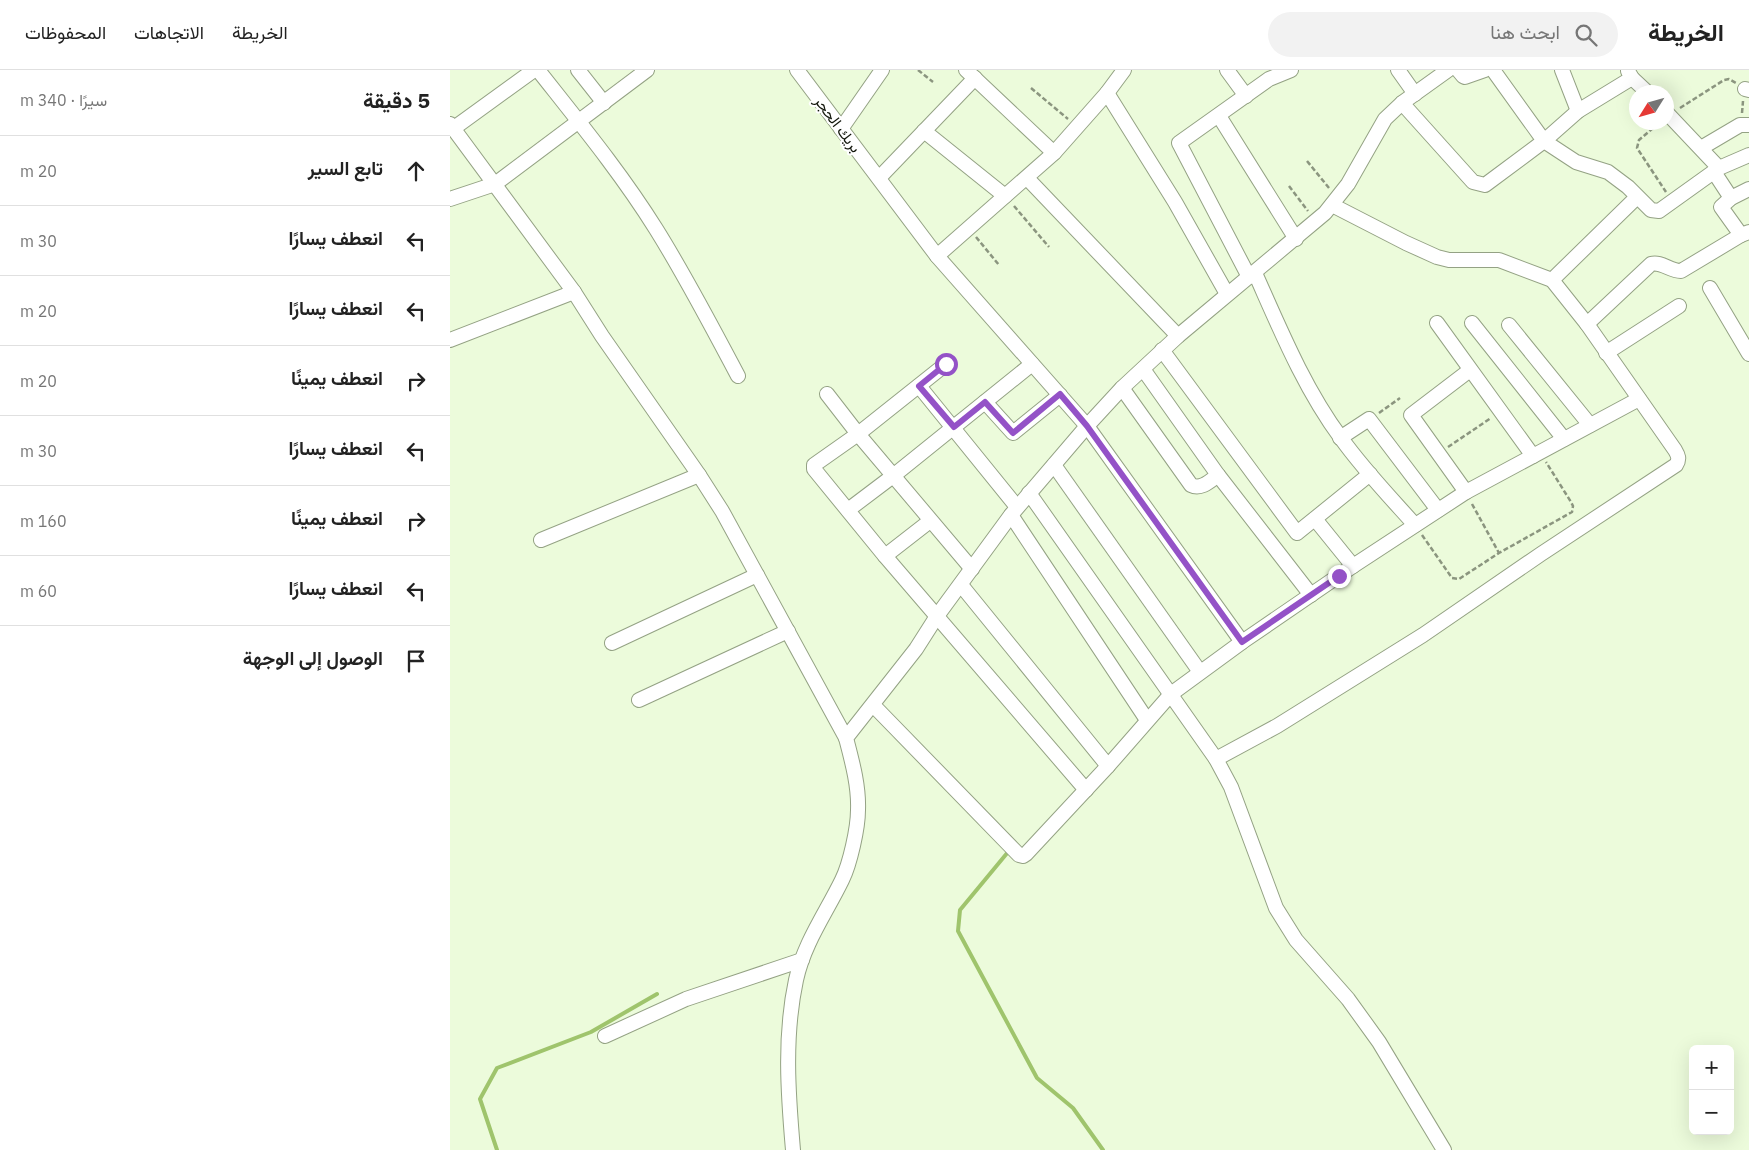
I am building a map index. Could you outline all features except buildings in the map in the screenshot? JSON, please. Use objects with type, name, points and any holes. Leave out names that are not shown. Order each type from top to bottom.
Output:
[{"type":"street","points":[[738,376],[679,267],[655,228],[580,122],[536,70],[452,126],[574,292],[602,336],[699,475],[722,511],[846,738],[853,767],[858,810],[851,852],[844,878],[815,929],[796,979],[789,1034],[788,1067],[793,1150]]},
{"type":"street","points":[[578,70],[604,103]]},
{"type":"street","name":"بريك الحجر","points":[[797,70],[937,256],[1087,426],[1242,642]]},
{"type":"street","points":[[841,129],[882,70]]},
{"type":"street","points":[[937,256],[1054,153],[1107,93],[1124,70]]},
{"type":"street","points":[[1227,70],[1246,96]]},
{"type":"street","points":[[1291,70],[1276,75],[1179,143],[1252,275],[1305,378],[1340,438],[1415,525]]},
{"type":"street","points":[[1398,70],[1415,94]]},
{"type":"street","points":[[846,738],[916,649],[937,616],[1014,511],[1087,426],[1122,388],[1162,350],[1316,221],[1335,202],[1354,174],[1380,125],[1390,113],[1448,70]]},
{"type":"street","points":[[1458,70],[1465,77],[1485,70]]},
{"type":"street","points":[[1493,70],[1544,141],[1576,162],[1608,172],[1655,211],[1658,211],[1716,170],[1749,155]]},
{"type":"street","points":[[1562,70],[1578,111]]},
{"type":"street","points":[[450,199],[495,184],[580,122],[644,71]]},
{"type":"street","points":[[879,178],[924,132],[970,74],[1054,153]]},
{"type":"street","points":[[1402,103],[1473,182],[1481,185],[1488,184],[1544,141],[1578,111],[1630,74],[1640,85]]},
{"type":"street","points":[[1107,93],[1175,202],[1227,294]]},
{"type":"street","points":[[1219,116],[1296,239]]},
{"type":"street","points":[[1674,124],[1701,148],[1716,170],[1731,198]]},
{"type":"street","points":[[1701,148],[1745,125]]},
{"type":"street","points":[[924,132],[1004,196]]},
{"type":"street","points":[[1027,178],[1178,336]]},
{"type":"street","points":[[1587,324],[1651,264],[1657,263],[1673,270],[1681,271],[1745,234],[1721,207],[1731,198],[1749,189]]},
{"type":"street","points":[[1552,280],[1637,196]]},
{"type":"street","points":[[1216,759],[1277,726],[1423,635],[1676,465],[1678,458],[1675,450],[1587,324],[1552,280],[1498,260],[1449,260],[1437,257],[1406,244],[1335,202]]},
{"type":"street","points":[[1710,288],[1749,354]]},
{"type":"street","points":[[450,340],[574,292]]},
{"type":"street","points":[[1606,353],[1679,306]]},
{"type":"street","points":[[1437,323],[1501,411],[1537,454]]},
{"type":"street","points":[[1472,323],[1564,439]]},
{"type":"street","points":[[1509,325],[1590,425]]},
{"type":"street","points":[[1162,350],[1297,533],[1370,474]]},
{"type":"street","points":[[946,364],[858,434],[813,466],[884,556],[1086,790]]},
{"type":"street","points":[[848,510],[1032,364]]},
{"type":"street","points":[[1143,369],[1218,475],[1311,595]]},
{"type":"street","points":[[1466,492],[1413,419],[1412,414],[1470,370]]},
{"type":"street","points":[[919,386],[954,427],[1014,511],[1147,720]]},
{"type":"street","points":[[1122,388],[1191,485],[1200,487],[1218,475]]},
{"type":"street","points":[[827,394],[858,434],[972,569]]},
{"type":"street","points":[[985,402],[1013,433],[1060,394]]},
{"type":"street","points":[[873,705],[1022,856],[1086,790],[1171,694],[1200,672],[1352,566],[1466,492],[1639,399]]},
{"type":"street","points":[[1340,438],[1370,419],[1438,510]]},
{"type":"street","points":[[1054,465],[1200,672]]},
{"type":"street","points":[[541,540],[699,475]]},
{"type":"street","points":[[1029,493],[1216,759],[1231,787],[1276,908],[1286,926],[1348,999],[1379,1042],[1444,1150]]},
{"type":"street","points":[[1315,519],[1352,566]]},
{"type":"street","points":[[884,556],[930,520]]},
{"type":"street","points":[[612,643],[757,575]]},
{"type":"street","points":[[961,585],[1108,766]]},
{"type":"street","points":[[639,700],[788,631]]},
{"type":"street","points":[[606,1036],[686,999],[802,960]]},
{"type":"path","points":[[918,70],[933,82]]},
{"type":"path","points":[[1674,111],[1724,80],[1731,80],[1747,90],[1745,125]]},
{"type":"path","points":[[1031,88],[1078,127]]},
{"type":"path","points":[[1650,130],[1639,140],[1637,148],[1672,201]]},
{"type":"path","points":[[1307,160],[1335,202]]},
{"type":"path","points":[[1289,186],[1316,221]]},
{"type":"path","points":[[1004,196],[1049,247]]},
{"type":"path","points":[[968,228],[999,265]]},
{"type":"path","points":[[1370,419],[1400,398]]},
{"type":"path","points":[[1439,454],[1501,411]]},
{"type":"path","points":[[1415,525],[1452,578],[1454,580],[1459,579],[1499,553],[1572,512],[1573,506],[1571,502],[1537,454]]},
{"type":"path","points":[[1466,492],[1499,553]]},
{"type":"waterway","points":[[1008,852],[960,910],[958,931],[1037,1078],[1073,1108],[1103,1150]]},
{"type":"waterway","points":[[497,1150],[480,1099],[497,1068],[591,1032],[657,994]]},
{"type":"route","points":[[946,364],[919,386],[954,427],[985,402],[1013,433],[1060,394],[1087,426],[1242,642],[1339,576]]}]
